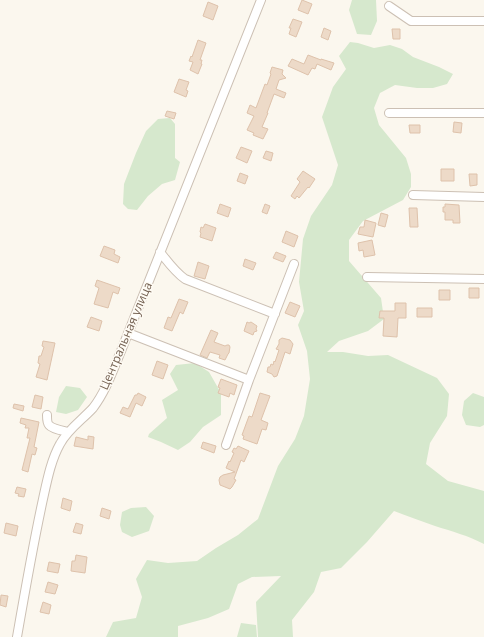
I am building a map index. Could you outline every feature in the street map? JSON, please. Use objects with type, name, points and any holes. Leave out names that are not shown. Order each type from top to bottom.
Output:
[{"type":"street","name":"Центральная улица","points":[[17,637],[37,525],[48,477],[55,455],[60,443],[68,432],[93,407],[103,392],[262,0]]},
{"type":"street","points":[[389,6],[411,20],[484,21]]},
{"type":"street","points":[[389,113],[484,113]]},
{"type":"street","points":[[413,195],[484,197]]},
{"type":"street","points":[[160,252],[172,268],[185,279],[274,314]]},
{"type":"street","points":[[226,444],[294,264]]},
{"type":"street","points":[[367,277],[484,279]]},
{"type":"street","points":[[128,333],[249,380]]},
{"type":"street","points":[[47,415],[48,424],[50,426],[61,431],[68,432]]},
{"type":"green space","points":[[352,0],[376,0],[377,21],[371,35],[357,34],[349,10]]},
{"type":"green space","points":[[350,42],[374,48],[390,45],[402,49],[413,57],[453,74],[447,84],[433,88],[417,88],[395,85],[380,93],[374,108],[379,125],[406,158],[411,174],[411,187],[403,200],[363,221],[349,240],[349,261],[381,298],[384,319],[368,331],[339,341],[327,352],[343,352],[368,356],[388,355],[437,378],[449,394],[447,416],[430,443],[426,464],[448,481],[484,491],[484,544],[466,536],[394,511],[367,542],[341,568],[321,572],[314,592],[292,620],[293,637],[258,637],[256,602],[281,576],[252,577],[238,584],[229,609],[208,618],[178,626],[178,637],[106,637],[113,622],[136,618],[142,597],[136,579],[147,560],[168,563],[197,561],[238,535],[258,519],[278,466],[295,439],[304,416],[310,379],[307,351],[298,325],[304,311],[299,282],[303,239],[311,216],[332,185],[338,165],[322,117],[333,87],[346,69],[339,56]]},
{"type":"green space","points":[[170,118],[175,124],[175,158],[180,162],[175,180],[162,184],[148,196],[137,210],[128,209],[123,204],[124,184],[146,131],[158,119]]},
{"type":"green space","points":[[195,363],[209,372],[221,393],[221,415],[203,427],[190,442],[178,450],[148,437],[149,434],[167,418],[162,400],[178,390],[170,374],[176,365]]},
{"type":"green space","points":[[66,386],[80,388],[87,397],[78,410],[66,414],[56,412],[59,397]]},
{"type":"green space","points":[[473,393],[484,397],[484,425],[480,427],[466,425],[462,415],[464,401]]},
{"type":"green space","points":[[146,507],[154,516],[149,531],[132,537],[122,532],[120,525],[122,512],[131,508]]},
{"type":"green space","points":[[241,623],[256,625],[257,637],[237,637]]},
{"type":"building","points":[[302,0],[312,4],[308,14],[298,10]]},
{"type":"building","points":[[208,2],[218,6],[213,20],[203,16]]},
{"type":"building","points":[[293,19],[302,22],[296,37],[289,34],[291,28],[289,28]]},
{"type":"building","points":[[324,28],[331,31],[328,40],[321,37]]},
{"type":"building","points":[[392,29],[400,29],[400,39],[393,39]]},
{"type":"building","points":[[198,40],[206,43],[200,60],[202,60],[202,64],[198,74],[190,70],[193,62],[189,61]]},
{"type":"building","points":[[308,55],[334,63],[331,70],[317,64],[315,69],[312,68],[308,75],[288,66],[292,59],[304,64]]},
{"type":"building","points":[[272,67],[283,70],[282,74],[286,78],[279,80],[276,89],[286,93],[284,98],[274,94],[262,127],[268,129],[263,139],[253,135],[254,133],[247,130],[254,116],[247,113],[250,105],[256,108],[265,84],[267,85]]},
{"type":"building","points":[[179,79],[189,82],[186,90],[188,91],[186,97],[174,92]]},
{"type":"building","points":[[167,111],[176,113],[174,119],[165,116]]},
{"type":"building","points":[[454,122],[462,123],[461,133],[453,132]]},
{"type":"building","points":[[409,125],[420,125],[420,133],[410,133]]},
{"type":"building","points":[[241,147],[252,151],[247,163],[236,158]]},
{"type":"building","points":[[266,151],[273,153],[271,161],[263,158]]},
{"type":"building","points":[[441,169],[454,169],[454,181],[441,181]]},
{"type":"building","points":[[303,171],[315,179],[309,188],[308,187],[299,198],[297,196],[295,199],[291,196],[300,182],[297,179]]},
{"type":"building","points":[[240,173],[248,176],[245,184],[237,181]]},
{"type":"building","points":[[469,174],[477,174],[477,185],[470,186]]},
{"type":"building","points":[[220,204],[231,208],[228,217],[217,213]]},
{"type":"building","points":[[265,204],[270,206],[267,214],[262,212]]},
{"type":"building","points":[[445,204],[459,205],[460,223],[453,223],[453,220],[445,220],[445,212],[443,212],[443,207],[445,207]]},
{"type":"building","points":[[409,208],[417,208],[418,227],[410,227]]},
{"type":"building","points":[[381,213],[388,215],[385,227],[378,225]]},
{"type":"building","points":[[365,220],[376,223],[373,237],[358,234],[360,227],[364,227]]},
{"type":"building","points":[[205,224],[216,228],[212,241],[200,237],[201,227],[203,228]]},
{"type":"building","points":[[286,231],[298,236],[294,247],[282,242]]},
{"type":"building","points":[[372,240],[375,255],[364,257],[363,250],[359,251],[358,243]]},
{"type":"building","points":[[104,246],[115,250],[114,254],[120,257],[118,263],[100,256]]},
{"type":"building","points":[[276,252],[286,256],[283,262],[273,258]]},
{"type":"building","points":[[245,259],[256,263],[253,270],[243,266]]},
{"type":"building","points":[[198,262],[209,266],[205,279],[194,276]]},
{"type":"building","points":[[97,280],[120,288],[118,294],[113,292],[108,308],[94,304],[99,288],[95,286]]},
{"type":"building","points":[[469,288],[479,288],[479,298],[469,298]]},
{"type":"building","points":[[439,290],[450,290],[450,300],[439,300]]},
{"type":"building","points":[[179,299],[188,302],[183,314],[180,312],[172,331],[164,328],[168,317],[171,318]]},
{"type":"building","points":[[290,302],[300,306],[295,317],[285,313]]},
{"type":"building","points":[[395,303],[406,303],[406,318],[398,318],[397,337],[383,336],[384,318],[379,318],[380,311],[395,311]]},
{"type":"building","points":[[417,308],[432,308],[432,317],[417,317]]},
{"type":"building","points":[[91,317],[102,321],[99,331],[87,327]]},
{"type":"building","points":[[247,322],[251,322],[257,326],[257,331],[254,332],[253,335],[244,331]]},
{"type":"building","points":[[211,330],[218,333],[214,342],[225,346],[229,345],[230,347],[229,353],[225,360],[219,358],[220,355],[210,352],[207,358],[200,355]]},
{"type":"building","points":[[282,338],[290,340],[293,344],[290,354],[285,352],[277,376],[274,377],[272,374],[267,372],[268,367],[270,367],[271,364],[273,365],[274,361],[275,362],[279,350],[276,349],[279,344],[279,340]]},
{"type":"building","points":[[43,341],[55,343],[47,380],[36,377],[40,364],[38,363],[39,356],[41,356],[44,347],[42,346]]},
{"type":"building","points":[[157,361],[168,365],[163,379],[152,375]]},
{"type":"building","points":[[221,379],[237,385],[234,395],[230,393],[229,397],[218,393],[220,388],[218,387]]},
{"type":"building","points":[[138,393],[146,397],[142,406],[136,403],[130,417],[120,413],[123,407],[128,409],[135,395]]},
{"type":"building","points":[[260,393],[270,396],[261,420],[268,423],[266,430],[262,429],[257,444],[243,439],[244,436],[242,435],[249,416],[252,417]]},
{"type":"building","points":[[35,395],[43,397],[41,409],[32,407]]},
{"type":"building","points":[[14,404],[24,406],[23,411],[13,408]]},
{"type":"building","points":[[21,418],[39,422],[34,447],[37,448],[35,455],[32,454],[28,472],[22,470],[30,438],[27,438],[29,428],[25,428],[26,425],[20,423]]},
{"type":"building","points":[[88,436],[94,437],[93,449],[74,446],[76,437],[88,440]]},
{"type":"building","points":[[203,442],[216,446],[214,453],[201,448]]},
{"type":"building","points":[[238,446],[249,451],[244,462],[241,460],[234,479],[236,480],[230,489],[220,485],[219,480],[223,475],[235,472],[226,468],[234,453],[232,452],[234,448],[236,449]]},
{"type":"building","points":[[17,487],[26,489],[24,497],[18,496],[19,494],[15,493]]},
{"type":"building","points":[[63,498],[72,501],[70,511],[61,508]]},
{"type":"building","points":[[102,508],[111,511],[109,519],[100,516]]},
{"type":"building","points":[[6,523],[18,526],[16,536],[4,533]]},
{"type":"building","points":[[76,523],[83,525],[81,534],[73,532]]},
{"type":"building","points":[[76,555],[87,557],[85,573],[71,571],[72,561],[75,561]]},
{"type":"building","points":[[49,562],[60,564],[58,573],[47,571]]},
{"type":"building","points":[[48,582],[58,585],[55,594],[45,592]]},
{"type":"building","points":[[1,595],[8,596],[6,607],[0,605]]},
{"type":"building","points":[[43,602],[51,605],[49,614],[40,612]]}]
